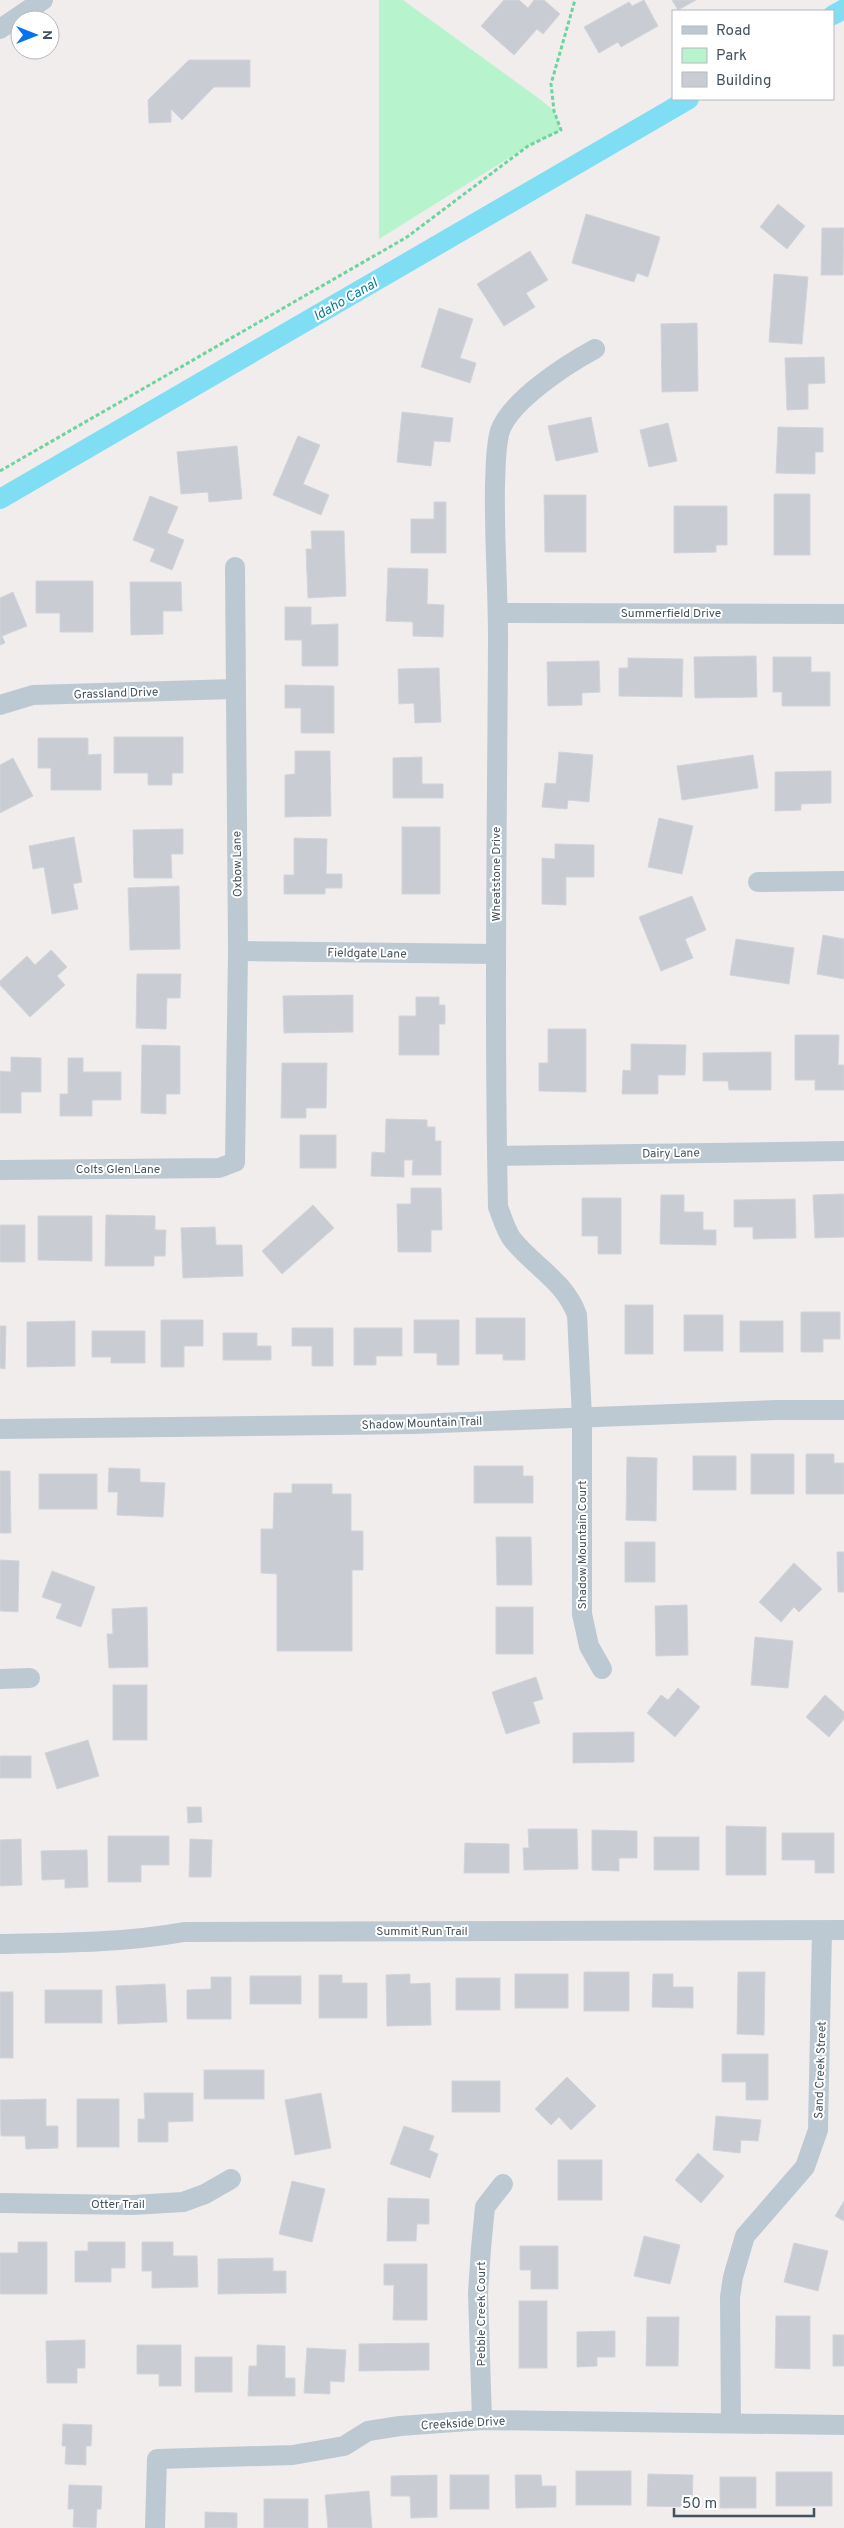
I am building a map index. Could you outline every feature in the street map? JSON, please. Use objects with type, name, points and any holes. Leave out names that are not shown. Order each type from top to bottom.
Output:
[{"type":"street","points":[[0,29],[43,0]]},
{"type":"street","name":"Wheatstone Drive","points":[[582,1417],[577,1315],[572,1302],[563,1288],[511,1238],[498,1207],[496,954],[498,613],[494,519],[496,454],[500,431],[506,420],[537,386],[576,359],[595,350]]},
{"type":"street","name":"Oxbow Lane","points":[[235,566],[234,689],[238,951],[235,1162]]},
{"type":"street","name":"Summerfield Drive","points":[[498,613],[844,614]]},
{"type":"street","name":"Grassland Drive","points":[[0,706],[33,695],[234,689]]},
{"type":"street","points":[[758,882],[844,881]]},
{"type":"street","name":"Fieldgate Lane","points":[[238,951],[496,954]]},
{"type":"street","name":"Dairy Lane","points":[[497,1156],[844,1150]]},
{"type":"street","name":"Colts Glen Lane","points":[[0,1170],[219,1168],[235,1162]]},
{"type":"street","name":"Shadow Mountain Trail","points":[[0,1429],[404,1424],[844,1410]]},
{"type":"street","name":"Shadow Mountain Court","points":[[582,1417],[582,1614],[589,1646],[602,1669]]},
{"type":"street","points":[[0,1679],[30,1678]]},
{"type":"street","name":"Summit Run Trail","points":[[0,1944],[93,1943],[184,1932],[844,1930]]},
{"type":"street","name":"Sand Creek Street","points":[[731,2422],[730,2297],[733,2277],[745,2236],[805,2168],[818,2130],[822,1931]]},
{"type":"street","name":"Otter Trail","points":[[0,2203],[132,2205],[183,2202],[205,2194],[231,2180]]},
{"type":"street","name":"Pebble Creek Court","points":[[482,2420],[478,2293],[481,2248],[485,2207],[503,2184]]},
{"type":"street","name":"Creekside Drive","points":[[155,2528],[157,2459],[293,2455],[344,2446],[368,2431],[400,2426],[482,2420],[844,2424]]},
{"type":"path","points":[[0,472],[407,237],[528,146],[561,130],[554,111],[552,84],[575,0]]},
{"type":"green space","points":[[379,0],[403,0],[541,100],[554,111],[561,130],[528,146],[379,239]]},
{"type":"building","points":[[504,0],[519,0],[528,8],[534,0],[544,0],[560,14],[543,34],[537,29],[514,55],[481,26]]},
{"type":"building","points":[[644,0],[658,26],[621,47],[618,42],[599,53],[584,27],[629,2],[632,6]]},
{"type":"building","points":[[672,0],[696,0],[678,10]]},
{"type":"building","points":[[189,60],[250,60],[250,87],[214,87],[182,120],[171,109],[171,122],[149,123],[148,100]]},
{"type":"building","points":[[778,204],[805,226],[787,249],[760,227]]},
{"type":"building","points":[[586,214],[660,237],[648,277],[637,273],[634,282],[572,263]]},
{"type":"building","points":[[822,228],[844,228],[843,275],[821,275]]},
{"type":"building","points":[[530,251],[548,280],[526,293],[535,307],[504,326],[477,284]]},
{"type":"building","points":[[774,274],[808,277],[802,344],[769,342]]},
{"type":"building","points":[[439,308],[473,319],[460,358],[476,363],[470,383],[421,367]]},
{"type":"building","points":[[697,323],[698,391],[662,392],[661,324]]},
{"type":"building","points":[[824,357],[825,383],[808,384],[808,409],[787,410],[785,358]]},
{"type":"building","points":[[402,412],[453,418],[450,442],[434,441],[431,466],[397,462]]},
{"type":"building","points":[[591,417],[598,452],[556,461],[548,426]]},
{"type":"building","points":[[668,423],[677,461],[649,467],[640,430]]},
{"type":"building","points":[[778,427],[823,428],[823,452],[815,452],[815,474],[776,473]]},
{"type":"building","points":[[298,436],[320,445],[303,484],[329,495],[321,515],[273,495]]},
{"type":"building","points":[[237,446],[242,499],[209,502],[208,492],[181,494],[177,452]]},
{"type":"building","points":[[774,494],[810,494],[810,555],[774,555]]},
{"type":"building","points":[[544,495],[586,495],[586,552],[545,552]]},
{"type":"building","points":[[150,496],[178,507],[167,533],[184,540],[172,570],[150,561],[155,549],[133,540]]},
{"type":"building","points":[[434,502],[446,502],[446,553],[411,553],[411,519],[434,519]]},
{"type":"building","points":[[674,506],[727,506],[727,545],[716,545],[716,552],[674,553]]},
{"type":"building","points":[[311,531],[344,531],[346,596],[308,598],[306,549],[312,549]]},
{"type":"building","points":[[388,568],[428,569],[427,604],[444,605],[443,637],[413,636],[413,622],[386,621]]},
{"type":"building","points":[[36,581],[93,581],[93,632],[60,632],[60,613],[36,613]]},
{"type":"building","points":[[130,582],[181,582],[182,611],[163,611],[163,634],[131,635]]},
{"type":"building","points":[[13,592],[27,626],[2,636],[5,643],[0,645],[0,598]]},
{"type":"building","points":[[285,607],[311,607],[311,625],[338,624],[338,666],[302,666],[302,640],[285,640]]},
{"type":"building","points":[[756,656],[757,697],[695,698],[694,657]]},
{"type":"building","points":[[773,657],[811,657],[811,672],[830,672],[830,706],[782,706],[782,692],[773,692]]},
{"type":"building","points":[[628,658],[683,659],[682,697],[619,696],[619,668],[628,668]]},
{"type":"building","points":[[599,661],[600,692],[582,693],[582,705],[548,706],[547,662]]},
{"type":"building","points":[[439,668],[441,722],[415,723],[414,703],[399,704],[398,669]]},
{"type":"building","points":[[285,685],[334,686],[334,733],[301,733],[301,708],[285,708]]},
{"type":"building","points":[[114,737],[183,737],[183,773],[172,773],[172,785],[148,785],[148,773],[114,773]]},
{"type":"building","points":[[38,738],[88,738],[88,755],[101,754],[101,790],[51,790],[51,768],[38,768]]},
{"type":"building","points":[[295,751],[330,751],[331,816],[285,817],[285,775],[295,774]]},
{"type":"building","points":[[559,752],[593,755],[589,802],[568,800],[567,809],[542,807],[545,783],[556,784]]},
{"type":"building","points":[[753,755],[758,788],[682,800],[677,766]]},
{"type":"building","points":[[422,757],[422,784],[443,784],[443,798],[393,798],[393,758]]},
{"type":"building","points":[[13,758],[33,796],[0,813],[0,765]]},
{"type":"building","points":[[831,771],[831,803],[801,804],[801,810],[775,811],[775,772]]},
{"type":"building","points":[[659,818],[693,826],[682,874],[648,867]]},
{"type":"building","points":[[402,827],[440,827],[440,894],[402,894]]},
{"type":"building","points":[[183,829],[183,854],[171,854],[172,878],[134,878],[133,830]]},
{"type":"building","points":[[74,837],[82,882],[73,884],[78,909],[52,914],[44,867],[33,869],[29,846]]},
{"type":"building","points":[[294,838],[327,839],[326,874],[342,874],[342,888],[325,888],[325,894],[284,894],[284,875],[294,875]]},
{"type":"building","points":[[555,844],[594,845],[594,877],[566,877],[566,905],[542,904],[542,858],[555,859]]},
{"type":"building","points":[[179,886],[180,949],[130,950],[128,888]]},
{"type":"building","points":[[692,896],[706,930],[685,939],[693,958],[661,971],[639,917]]},
{"type":"building","points":[[823,935],[844,939],[844,979],[817,974]]},
{"type":"building","points":[[736,939],[794,948],[789,984],[730,975]]},
{"type":"building","points":[[51,950],[67,967],[57,976],[65,985],[30,1017],[0,985],[0,981],[27,956],[35,965]]},
{"type":"building","points":[[137,974],[181,974],[180,998],[167,998],[166,1029],[136,1028]]},
{"type":"building","points":[[353,995],[353,1032],[284,1033],[283,996]]},
{"type":"building","points":[[416,997],[439,997],[439,1005],[445,1005],[445,1024],[439,1024],[439,1055],[399,1055],[399,1016],[416,1016]]},
{"type":"building","points":[[548,1029],[586,1029],[586,1092],[539,1091],[539,1063],[548,1063]]},
{"type":"building","points":[[795,1035],[839,1035],[838,1065],[844,1065],[844,1090],[815,1090],[815,1080],[795,1080]]},
{"type":"building","points":[[631,1044],[686,1045],[685,1075],[658,1075],[658,1094],[622,1094],[623,1070],[631,1071]]},
{"type":"building","points":[[142,1045],[180,1046],[180,1094],[166,1094],[166,1114],[141,1113]]},
{"type":"building","points":[[771,1052],[771,1090],[729,1090],[728,1081],[703,1081],[703,1053]]},
{"type":"building","points":[[11,1057],[41,1058],[41,1092],[21,1092],[21,1113],[0,1113],[0,1071],[11,1072]]},
{"type":"building","points":[[68,1058],[83,1058],[83,1072],[121,1072],[121,1100],[92,1100],[92,1116],[60,1116],[60,1094],[68,1094]]},
{"type":"building","points":[[282,1063],[327,1063],[326,1108],[306,1108],[306,1118],[281,1118]]},
{"type":"building","points":[[386,1119],[427,1120],[427,1127],[435,1127],[435,1141],[441,1141],[441,1175],[412,1175],[413,1160],[404,1160],[404,1177],[371,1176],[372,1152],[385,1153]]},
{"type":"building","points":[[300,1135],[336,1135],[336,1168],[300,1168]]},
{"type":"building","points":[[411,1188],[441,1188],[442,1230],[431,1230],[431,1252],[398,1252],[397,1204],[411,1204]]},
{"type":"building","points":[[844,1194],[844,1237],[815,1238],[813,1195]]},
{"type":"building","points":[[661,1195],[684,1195],[684,1212],[703,1212],[703,1230],[716,1230],[716,1245],[660,1244]]},
{"type":"building","points":[[582,1198],[621,1198],[621,1254],[598,1254],[598,1236],[582,1236]]},
{"type":"building","points":[[795,1199],[796,1238],[753,1239],[753,1227],[734,1227],[734,1200]]},
{"type":"building","points":[[313,1205],[334,1228],[282,1274],[262,1251]]},
{"type":"building","points":[[106,1215],[155,1216],[155,1230],[166,1230],[165,1256],[154,1256],[154,1266],[105,1266]]},
{"type":"building","points":[[38,1216],[92,1216],[92,1261],[38,1260]]},
{"type":"building","points":[[0,1225],[25,1225],[25,1262],[0,1262]]},
{"type":"building","points":[[215,1227],[216,1245],[242,1245],[243,1276],[183,1278],[181,1228]]},
{"type":"building","points":[[625,1305],[653,1305],[653,1354],[625,1354]]},
{"type":"building","points":[[801,1312],[840,1312],[840,1339],[823,1339],[823,1352],[801,1352]]},
{"type":"building","points":[[684,1315],[723,1315],[723,1351],[684,1351]]},
{"type":"building","points":[[476,1318],[525,1318],[525,1360],[503,1360],[503,1354],[476,1354]]},
{"type":"building","points":[[161,1320],[203,1320],[203,1346],[184,1346],[184,1367],[161,1367]]},
{"type":"building","points":[[414,1320],[459,1320],[459,1365],[437,1365],[437,1353],[414,1353]]},
{"type":"building","points":[[75,1321],[75,1366],[27,1367],[27,1322]]},
{"type":"building","points":[[740,1321],[783,1321],[783,1352],[740,1352]]},
{"type":"building","points":[[0,1326],[6,1326],[5,1369],[0,1368]]},
{"type":"building","points":[[292,1328],[333,1328],[333,1366],[312,1366],[312,1346],[292,1346]]},
{"type":"building","points":[[354,1328],[402,1328],[402,1356],[376,1356],[376,1365],[354,1365]]},
{"type":"building","points":[[92,1331],[145,1331],[145,1363],[111,1363],[111,1357],[92,1357]]},
{"type":"building","points":[[223,1333],[257,1333],[257,1346],[271,1346],[271,1360],[223,1360]]},
{"type":"building","points":[[751,1454],[794,1454],[794,1494],[751,1494]]},
{"type":"building","points":[[806,1454],[834,1454],[834,1463],[844,1463],[844,1494],[806,1494]]},
{"type":"building","points":[[693,1456],[736,1456],[736,1490],[693,1490]]},
{"type":"building","points":[[627,1457],[657,1458],[656,1521],[626,1520]]},
{"type":"building","points":[[474,1466],[523,1466],[523,1476],[533,1476],[533,1503],[474,1503]]},
{"type":"building","points":[[109,1468],[140,1469],[140,1482],[165,1483],[163,1517],[117,1515],[118,1492],[108,1492]]},
{"type":"building","points":[[0,1471],[10,1471],[11,1533],[0,1533]]},
{"type":"building","points":[[39,1474],[97,1474],[97,1509],[39,1509]]},
{"type":"building","points":[[292,1484],[332,1484],[332,1494],[351,1494],[351,1531],[363,1531],[363,1570],[352,1570],[352,1651],[277,1651],[277,1574],[261,1573],[261,1529],[273,1529],[274,1493],[292,1493]]},
{"type":"building","points":[[496,1537],[531,1537],[532,1585],[497,1585]]},
{"type":"building","points":[[625,1542],[655,1542],[655,1582],[625,1582]]},
{"type":"building","points":[[837,1552],[844,1552],[844,1592],[838,1592]]},
{"type":"building","points":[[0,1560],[19,1561],[18,1612],[0,1611]]},
{"type":"building","points":[[794,1563],[822,1589],[799,1612],[794,1607],[781,1622],[759,1602]]},
{"type":"building","points":[[52,1571],[95,1587],[81,1627],[56,1618],[62,1604],[42,1597]]},
{"type":"building","points":[[687,1605],[688,1655],[656,1656],[655,1606]]},
{"type":"building","points":[[147,1607],[148,1667],[109,1668],[107,1634],[113,1634],[112,1609]]},
{"type":"building","points":[[496,1607],[533,1607],[533,1654],[496,1654]]},
{"type":"building","points":[[755,1637],[793,1641],[788,1688],[751,1685]]},
{"type":"building","points":[[536,1677],[543,1699],[533,1702],[540,1723],[506,1734],[492,1692]]},
{"type":"building","points":[[113,1685],[147,1685],[147,1740],[113,1740]]},
{"type":"building","points":[[678,1688],[700,1707],[675,1737],[647,1713],[661,1695],[668,1700]]},
{"type":"building","points":[[825,1695],[844,1712],[844,1719],[829,1737],[806,1717]]},
{"type":"building","points":[[634,1732],[634,1762],[573,1763],[573,1733]]},
{"type":"building","points":[[88,1740],[99,1776],[57,1789],[45,1753]]},
{"type":"building","points":[[0,1756],[31,1756],[31,1778],[0,1778]]},
{"type":"building","points":[[187,1807],[201,1807],[202,1822],[188,1823]]},
{"type":"building","points":[[726,1826],[766,1827],[766,1875],[726,1875]]},
{"type":"building","points":[[528,1829],[577,1829],[578,1869],[524,1870],[523,1848],[529,1848]]},
{"type":"building","points":[[592,1830],[637,1831],[637,1858],[619,1858],[619,1871],[592,1870]]},
{"type":"building","points":[[782,1833],[834,1833],[834,1873],[815,1873],[815,1860],[782,1860]]},
{"type":"building","points":[[108,1836],[169,1836],[169,1865],[141,1865],[141,1882],[108,1882]]},
{"type":"building","points":[[654,1837],[699,1837],[699,1870],[654,1870]]},
{"type":"building","points":[[21,1839],[22,1885],[0,1886],[0,1840]]},
{"type":"building","points":[[190,1839],[212,1840],[211,1877],[189,1877]]},
{"type":"building","points":[[465,1843],[509,1844],[509,1873],[464,1873]]},
{"type":"building","points":[[87,1850],[88,1887],[65,1888],[65,1879],[42,1880],[41,1851]]},
{"type":"building","points":[[584,1972],[629,1972],[629,2011],[584,2011]]},
{"type":"building","points":[[738,1972],[765,1972],[764,2035],[737,2034]]},
{"type":"building","points":[[410,1974],[410,1984],[430,1983],[431,2025],[387,2026],[386,1975]]},
{"type":"building","points":[[515,1974],[568,1974],[568,2008],[515,2008]]},
{"type":"building","points":[[653,1974],[673,1974],[673,1987],[693,1987],[693,2008],[652,2007]]},
{"type":"building","points":[[319,1975],[342,1975],[342,1983],[367,1983],[367,2018],[319,2018]]},
{"type":"building","points":[[250,1976],[301,1976],[301,2004],[250,2004]]},
{"type":"building","points":[[211,1977],[231,1977],[231,2019],[187,2019],[187,1990],[211,1989]]},
{"type":"building","points":[[456,1978],[500,1978],[500,2010],[456,2010]]},
{"type":"building","points":[[165,1984],[167,2022],[118,2024],[116,1986]]},
{"type":"building","points":[[45,1990],[102,1990],[102,2023],[45,2023]]},
{"type":"building","points":[[0,1992],[13,1992],[13,2058],[0,2058]]},
{"type":"building","points":[[722,2054],[768,2054],[768,2100],[746,2100],[746,2082],[722,2082]]},
{"type":"building","points":[[204,2070],[264,2070],[264,2099],[204,2099]]},
{"type":"building","points":[[567,2077],[596,2106],[571,2130],[559,2117],[551,2125],[535,2109]]},
{"type":"building","points":[[452,2081],[500,2081],[500,2112],[452,2112]]},
{"type":"building","points":[[144,2093],[193,2093],[193,2121],[168,2122],[168,2142],[138,2142],[138,2119],[145,2119]]},
{"type":"building","points":[[321,2093],[331,2148],[295,2155],[285,2100]]},
{"type":"building","points":[[46,2099],[46,2126],[58,2126],[58,2148],[26,2149],[25,2136],[1,2136],[0,2100]]},
{"type":"building","points":[[77,2099],[119,2099],[119,2147],[77,2147]]},
{"type":"building","points":[[716,2116],[761,2120],[758,2141],[741,2140],[740,2153],[713,2150]]},
{"type":"building","points":[[404,2126],[434,2136],[429,2150],[438,2154],[430,2178],[390,2164]]},
{"type":"building","points":[[698,2153],[724,2176],[701,2203],[675,2180]]},
{"type":"building","points":[[558,2160],[602,2160],[602,2200],[558,2200]]},
{"type":"building","points":[[292,2181],[325,2189],[312,2242],[279,2234]]},
{"type":"building","points":[[388,2198],[429,2199],[429,2224],[417,2224],[416,2241],[387,2241]]},
{"type":"building","points":[[844,2201],[844,2221],[835,2216]]},
{"type":"building","points":[[644,2236],[680,2245],[670,2284],[634,2276]]},
{"type":"building","points":[[18,2242],[47,2242],[47,2294],[0,2294],[0,2253],[18,2253]]},
{"type":"building","points":[[88,2242],[125,2242],[125,2268],[111,2268],[111,2282],[75,2282],[75,2251],[88,2251]]},
{"type":"building","points":[[142,2242],[173,2242],[173,2256],[197,2256],[198,2287],[152,2288],[152,2271],[142,2271]]},
{"type":"building","points":[[794,2243],[828,2251],[818,2291],[784,2282]]},
{"type":"building","points":[[520,2246],[558,2246],[558,2289],[531,2289],[531,2270],[520,2270]]},
{"type":"building","points":[[273,2258],[273,2271],[286,2271],[286,2293],[218,2294],[218,2259]]},
{"type":"building","points":[[384,2264],[427,2264],[427,2320],[393,2320],[394,2285],[384,2285]]},
{"type":"building","points":[[519,2301],[547,2301],[547,2368],[519,2368]]},
{"type":"building","points":[[776,2316],[810,2316],[810,2369],[775,2368]]},
{"type":"building","points":[[647,2317],[679,2317],[678,2366],[646,2366]]},
{"type":"building","points":[[615,2331],[615,2357],[597,2357],[597,2366],[577,2367],[577,2332]]},
{"type":"building","points":[[833,2335],[844,2335],[844,2366],[833,2366]]},
{"type":"building","points":[[85,2340],[85,2368],[77,2368],[77,2383],[47,2383],[46,2341]]},
{"type":"building","points":[[429,2343],[429,2370],[359,2371],[359,2344]]},
{"type":"building","points":[[137,2345],[181,2345],[181,2386],[159,2386],[159,2374],[137,2374]]},
{"type":"building","points":[[257,2345],[285,2346],[285,2378],[295,2378],[295,2396],[248,2396],[249,2366],[257,2366]]},
{"type":"building","points":[[307,2348],[346,2350],[344,2382],[330,2381],[330,2394],[304,2393]]},
{"type":"building","points":[[195,2357],[232,2357],[232,2392],[195,2392]]},
{"type":"building","points":[[63,2424],[92,2425],[91,2446],[86,2446],[86,2465],[65,2464],[66,2446],[62,2446]]},
{"type":"building","points":[[576,2471],[631,2471],[631,2505],[576,2505]]},
{"type":"building","points":[[776,2472],[832,2472],[832,2506],[776,2506]]},
{"type":"building","points":[[648,2474],[693,2475],[692,2507],[647,2506]]},
{"type":"building","points":[[437,2475],[437,2517],[411,2518],[410,2496],[391,2496],[391,2476]]},
{"type":"building","points":[[450,2475],[489,2475],[489,2509],[450,2509]]},
{"type":"building","points":[[515,2475],[541,2475],[542,2486],[556,2486],[556,2507],[516,2508]]},
{"type":"building","points":[[720,2477],[756,2477],[756,2508],[720,2508]]},
{"type":"building","points":[[69,2485],[102,2486],[101,2509],[97,2509],[96,2528],[73,2527],[74,2509],[68,2509]]},
{"type":"building","points":[[369,2491],[372,2528],[328,2528],[325,2495]]},
{"type":"building","points":[[264,2499],[308,2499],[308,2528],[264,2528]]},
{"type":"building","points":[[205,2512],[237,2513],[237,2528],[205,2528]]},
{"type":"waterway","name":"Idaho Canal","points":[[834,14],[844,9]]},
{"type":"waterway","name":"Idaho Canal","points":[[0,499],[687,100]]}]
